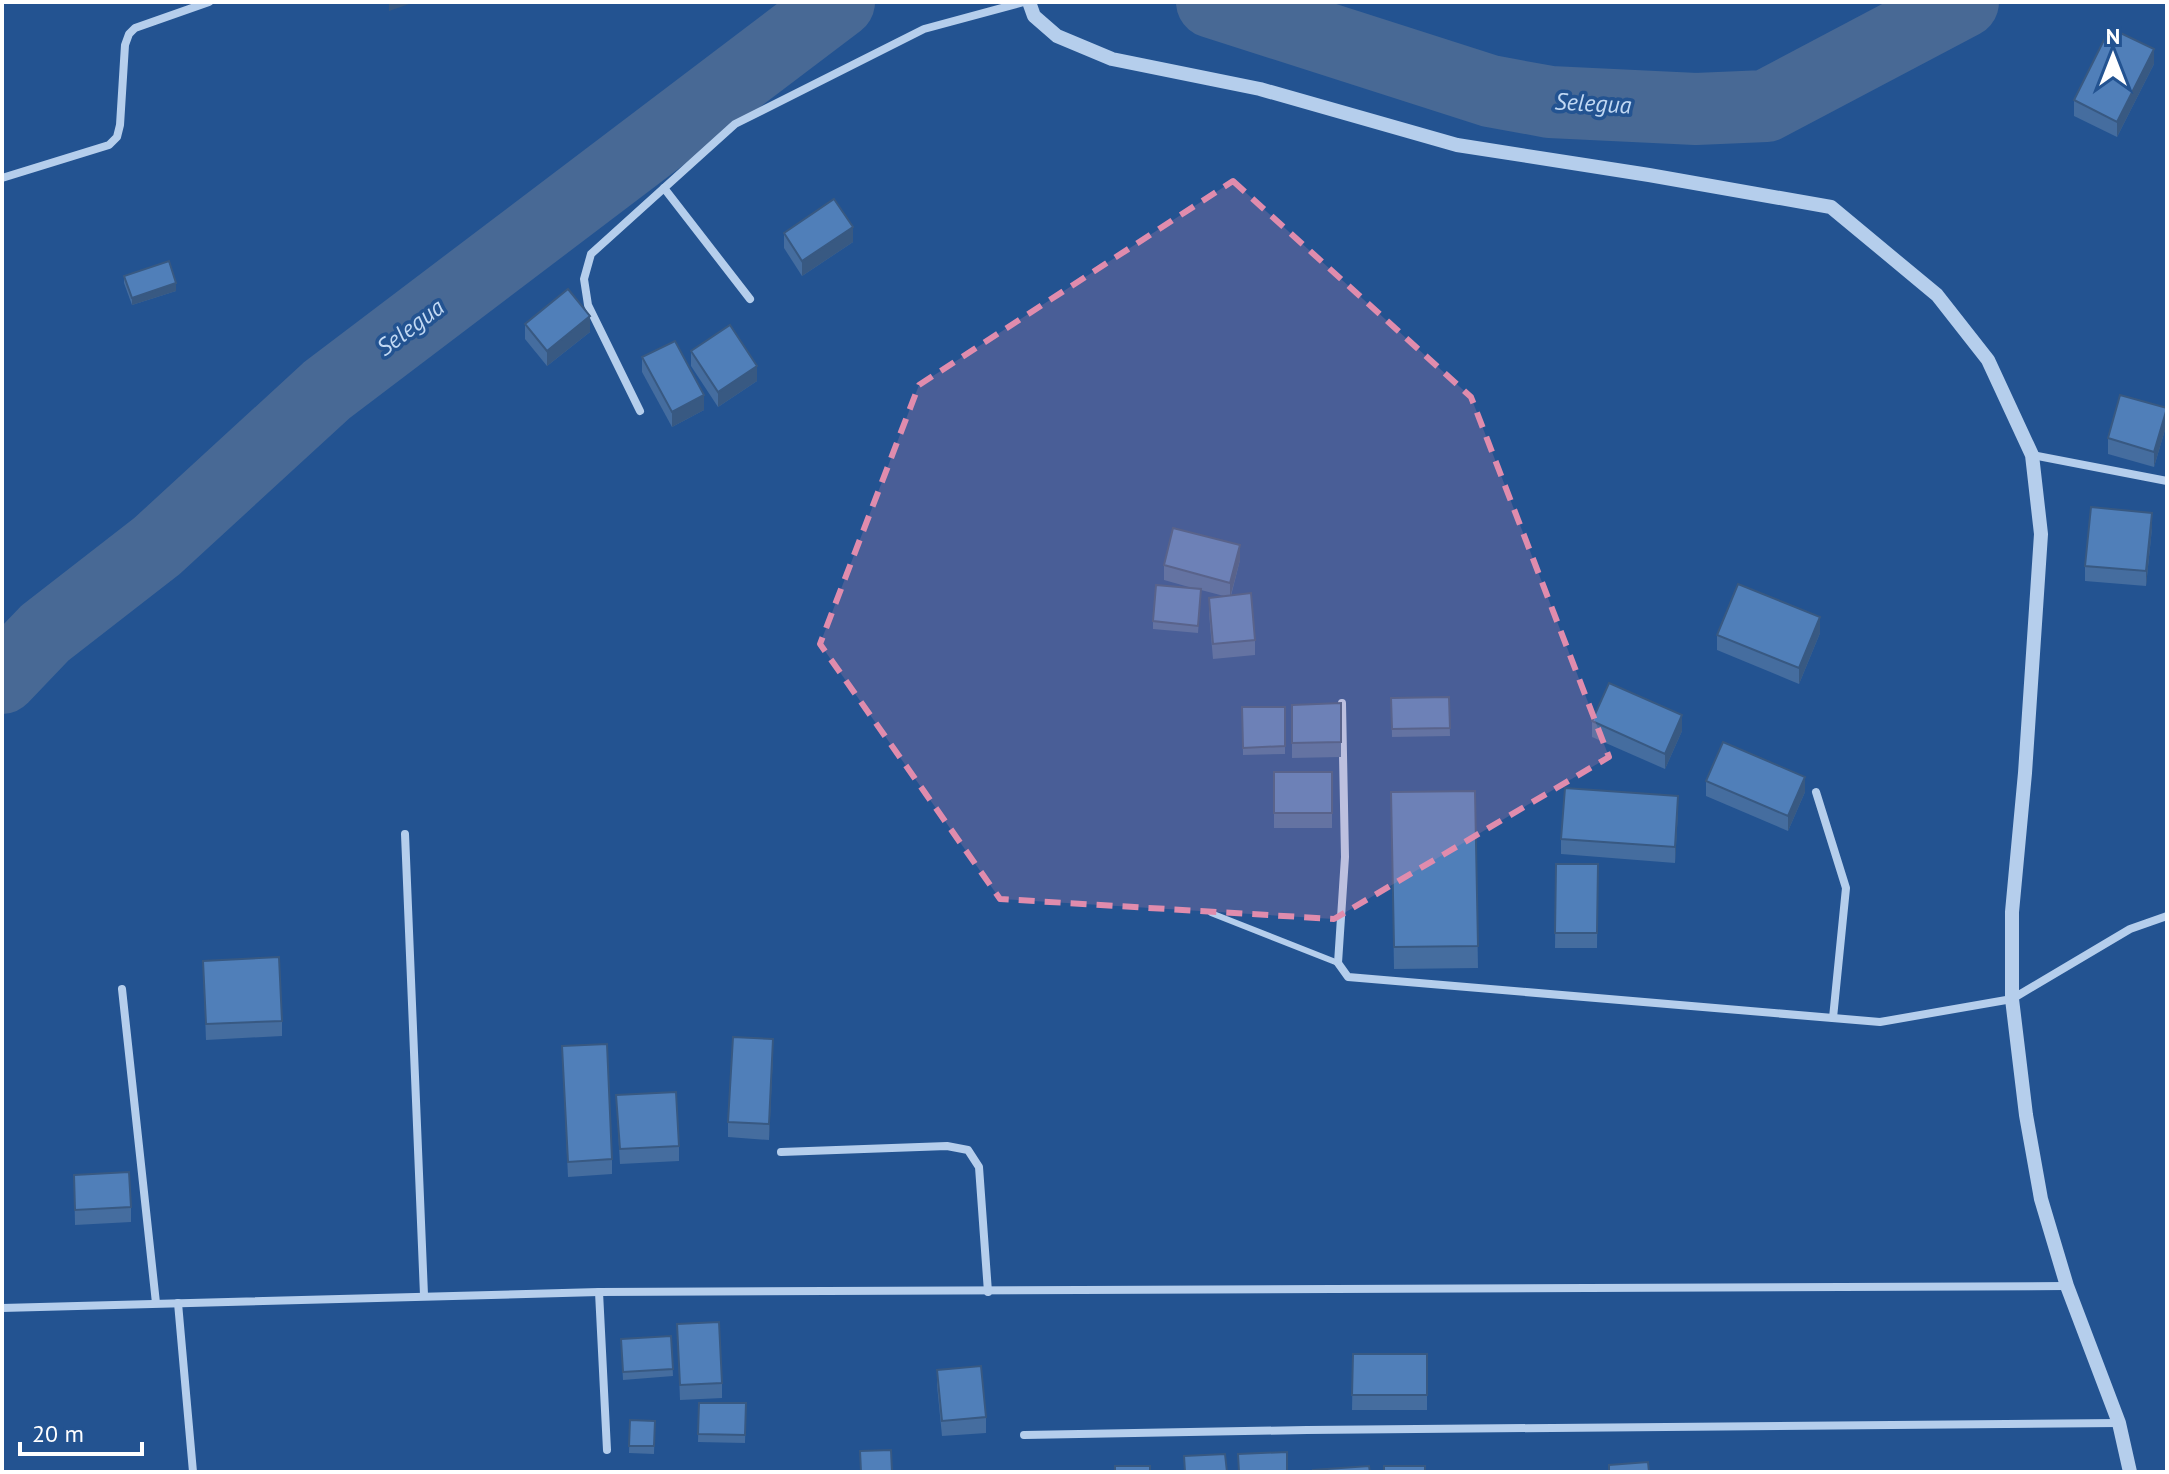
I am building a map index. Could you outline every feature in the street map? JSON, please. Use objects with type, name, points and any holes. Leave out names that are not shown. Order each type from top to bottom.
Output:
[{"type":"street","points":[[2,178],[109,145],[117,137],[120,125],[125,45],[129,34],[135,28],[209,2]]},
{"type":"street","points":[[640,411],[588,305],[584,279],[591,254],[735,124],[924,29],[1027,2],[1034,16],[1057,36],[1112,59],[1260,89],[1457,145],[1831,207],[1937,295],[1988,360],[2032,455],[2041,534],[2012,912],[2012,999],[2026,1115],[2041,1199],[2067,1286],[2119,1423],[2130,1472]]},
{"type":"street","points":[[664,188],[750,299]]},
{"type":"street","points":[[2032,455],[2167,481]]},
{"type":"street","points":[[1342,703],[1345,857],[1338,963],[1348,977],[1880,1022],[2012,999],[2130,929],[2167,916]]},
{"type":"street","points":[[1816,792],[1846,888],[1833,1018]]},
{"type":"street","points":[[405,834],[424,1295]]},
{"type":"street","points":[[122,989],[156,1303]]},
{"type":"street","points":[[781,1152],[947,1146],[968,1150],[979,1167],[988,1292]]},
{"type":"street","points":[[2,1308],[599,1292],[2067,1286]]},
{"type":"street","points":[[599,1292],[607,1450]]},
{"type":"street","points":[[178,1303],[193,1472]]},
{"type":"street","points":[[1024,1435],[2119,1423]]},
{"type":"lane","points":[[1211,913],[1338,963]]},
{"type":"highlighted area","points":[[1233,181],[1471,397],[1609,757],[1334,919],[1000,899],[820,644],[919,385]]},
{"type":"building","points":[[2110,28],[2154,49],[2117,122],[2074,100]]},
{"type":"building","points":[[834,199],[853,227],[802,261],[784,233]]},
{"type":"building","points":[[169,261],[176,283],[132,298],[124,276]]},
{"type":"building","points":[[568,289],[590,316],[547,351],[525,324]]},
{"type":"building","points":[[730,325],[757,366],[718,392],[691,351]]},
{"type":"building","points":[[675,341],[704,395],[672,412],[642,357]]},
{"type":"building","points":[[2120,395],[2167,408],[2154,452],[2108,438]]},
{"type":"building","points":[[2091,507],[2152,513],[2146,571],[2085,566]]},
{"type":"building","points":[[1173,528],[1240,545],[1230,583],[1164,565]]},
{"type":"building","points":[[1738,584],[1820,617],[1799,668],[1717,635]]},
{"type":"building","points":[[1156,585],[1201,589],[1198,626],[1153,621]]},
{"type":"building","points":[[1251,593],[1255,640],[1213,644],[1209,598]]},
{"type":"building","points":[[1609,683],[1682,715],[1665,754],[1592,721]]},
{"type":"building","points":[[1449,697],[1450,728],[1392,729],[1391,698]]},
{"type":"building","points":[[1341,703],[1341,742],[1292,743],[1292,705]]},
{"type":"building","points":[[1242,707],[1285,707],[1285,746],[1243,748]]},
{"type":"building","points":[[1723,742],[1805,777],[1788,816],[1706,781]]},
{"type":"building","points":[[1274,772],[1332,772],[1332,813],[1274,813]]},
{"type":"building","points":[[1565,788],[1678,796],[1675,847],[1561,839]]},
{"type":"building","points":[[1475,791],[1478,946],[1394,947],[1391,792]]},
{"type":"building","points":[[1556,864],[1598,864],[1597,933],[1555,933]]},
{"type":"building","points":[[279,957],[282,1021],[206,1024],[203,961]]},
{"type":"building","points":[[733,1037],[773,1039],[769,1124],[728,1122]]},
{"type":"building","points":[[607,1044],[612,1159],[568,1162],[562,1046]]},
{"type":"building","points":[[676,1092],[679,1146],[620,1149],[616,1095]]},
{"type":"building","points":[[129,1172],[131,1207],[75,1210],[74,1175]]},
{"type":"building","points":[[719,1322],[722,1383],[680,1385],[677,1324]]},
{"type":"building","points":[[671,1336],[673,1369],[623,1372],[621,1339]]},
{"type":"building","points":[[1353,1354],[1427,1354],[1427,1395],[1352,1395]]},
{"type":"building","points":[[981,1366],[986,1417],[942,1421],[937,1370]]},
{"type":"building","points":[[699,1403],[746,1403],[745,1435],[698,1434]]},
{"type":"building","points":[[630,1420],[655,1421],[654,1446],[629,1446]]},
{"type":"building","points":[[891,1450],[892,1472],[861,1472],[860,1451]]},
{"type":"building","points":[[1287,1452],[1287,1472],[1239,1472],[1238,1454]]},
{"type":"building","points":[[1225,1454],[1227,1472],[1185,1472],[1184,1456]]},
{"type":"building","points":[[1648,1462],[1649,1472],[1609,1472],[1609,1465]]},
{"type":"building","points":[[1115,1466],[1150,1466],[1150,1472],[1115,1472]]},
{"type":"building","points":[[1369,1466],[1370,1472],[1313,1472],[1313,1470]]},
{"type":"building","points":[[1384,1466],[1425,1466],[1425,1472],[1384,1472]]},
{"type":"waterway","name":"Selegua","points":[[2,678],[45,633],[157,546],[327,390],[839,2]]},
{"type":"waterway","name":"Selegua","points":[[1212,2],[1490,91],[1550,102],[1696,109],[1766,106],[1963,2]]}]
